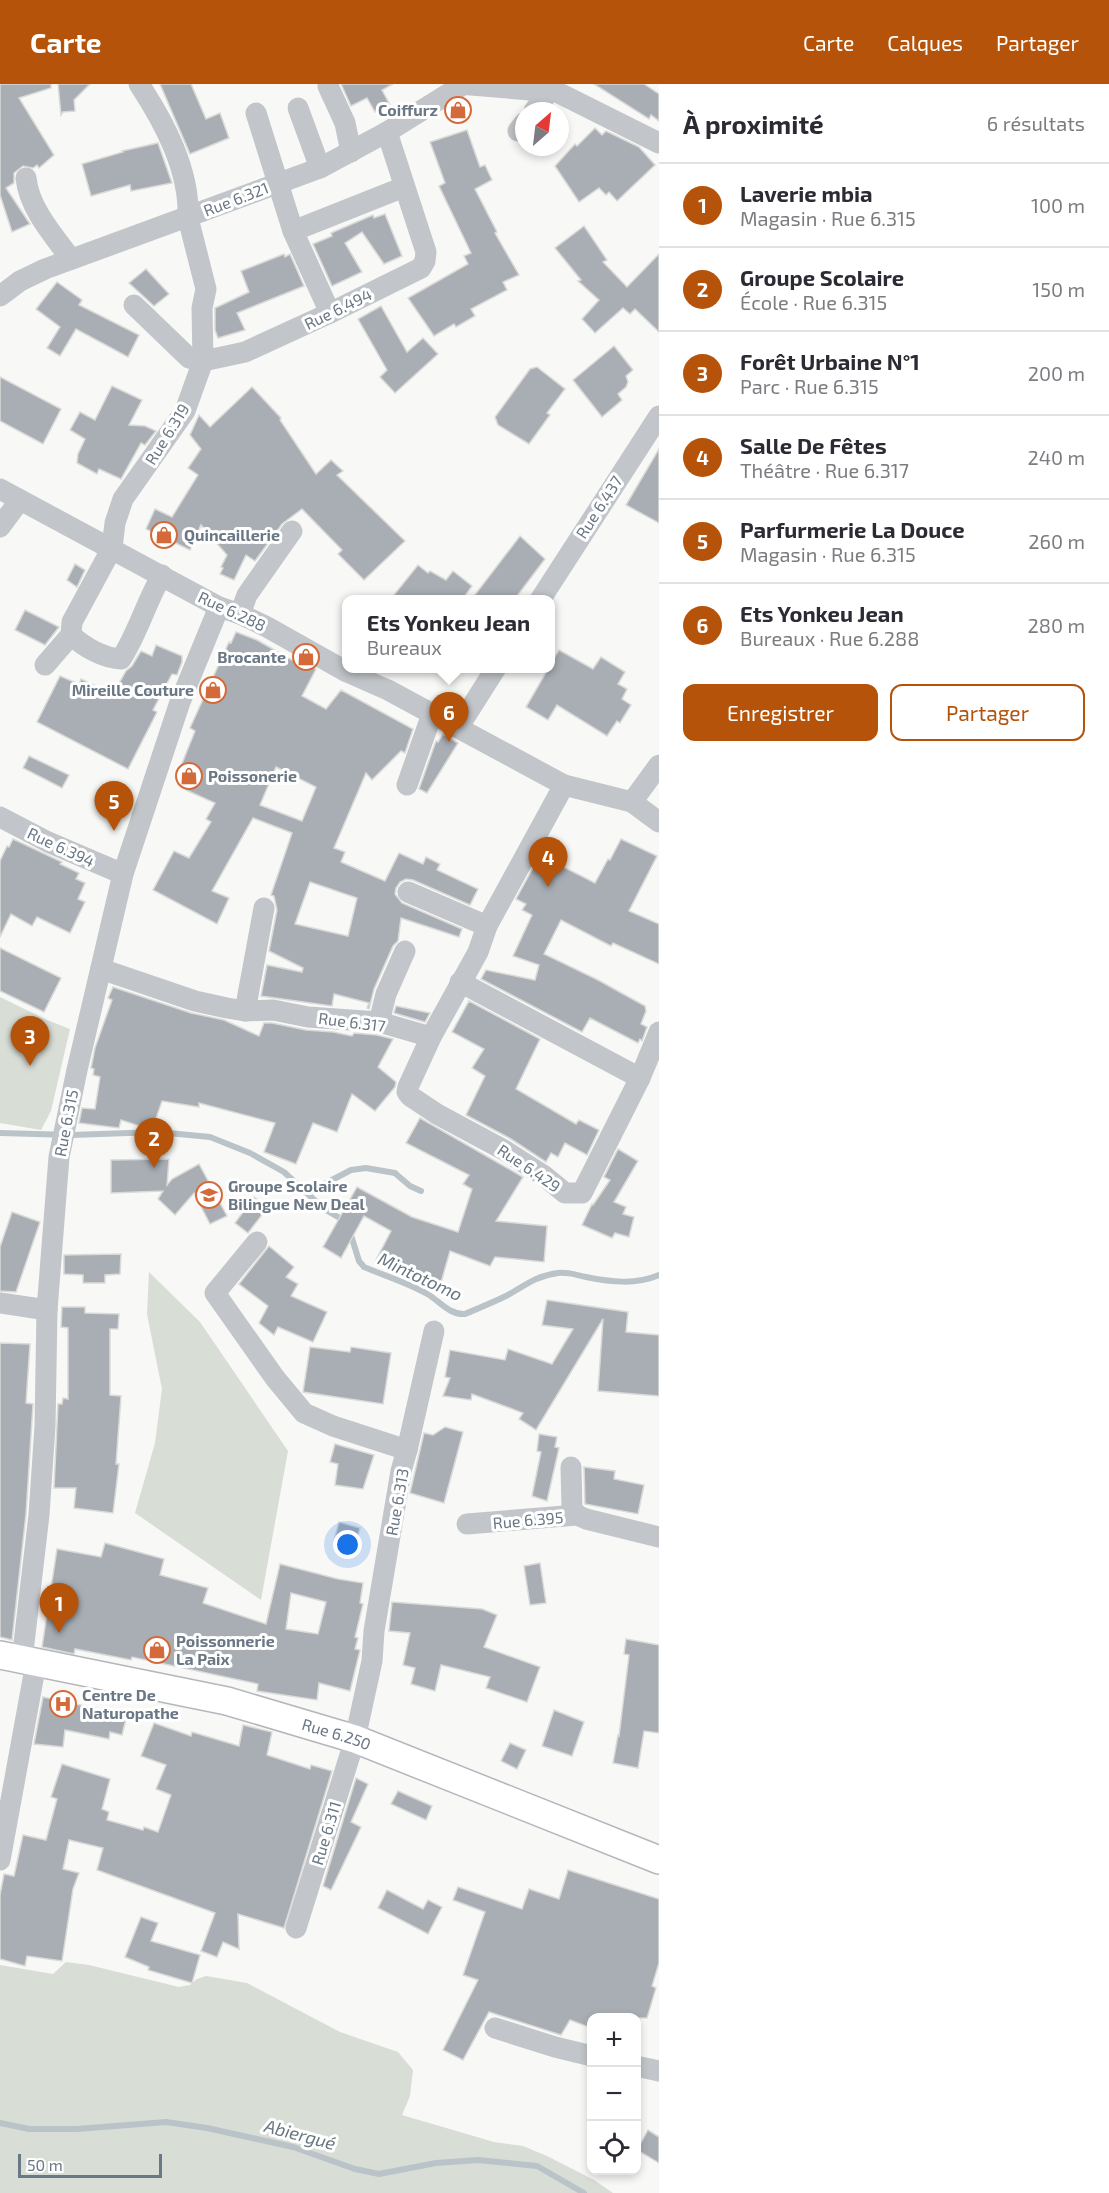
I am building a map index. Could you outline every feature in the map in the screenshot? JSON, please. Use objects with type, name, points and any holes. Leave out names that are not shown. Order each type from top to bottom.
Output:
[{"type":"main road","name":"Rue 6.250","points":[[19,1659],[227,1701],[355,1739],[659,1860]]},
{"type":"street","name":"Rue 6.319","points":[[45,665],[71,635],[72,622],[112,548],[115,523],[123,499],[185,411],[203,361],[202,308],[206,290],[188,218],[189,207],[183,176],[162,119],[139,84]]},
{"type":"street","name":"Rue 6.321","points":[[0,296],[20,281],[71,259],[320,168],[387,132],[461,85]]},
{"type":"street","points":[[461,85],[530,90],[551,89],[659,143]]},
{"type":"street","points":[[328,86],[345,123],[351,152]]},
{"type":"street","points":[[541,102],[551,89]]},
{"type":"street","points":[[298,108],[320,168]]},
{"type":"street","points":[[256,113],[272,158],[277,183],[293,231],[330,314]]},
{"type":"street","name":"Rue 6.494","points":[[203,361],[245,352],[330,314],[421,268],[426,252],[387,132]]},
{"type":"street","points":[[26,178],[27,193],[52,235],[71,259]]},
{"type":"street","points":[[293,231],[404,187]]},
{"type":"street","points":[[134,305],[189,358],[203,361]]},
{"type":"street","name":"Rue 6.437","points":[[543,595],[612,486],[653,437],[659,416]]},
{"type":"street","name":"Rue 6.288","points":[[0,489],[219,607],[240,614],[342,666]]},
{"type":"street","points":[[0,527],[20,500]]},
{"type":"street","points":[[240,614],[247,595],[292,531]]},
{"type":"street","points":[[71,635],[81,644],[111,659],[121,659],[131,644],[152,591],[162,575]]},
{"type":"street","name":"Rue 6.315","points":[[0,1860],[19,1659],[42,1471],[45,1426],[46,1310],[59,1157],[123,874],[180,702],[219,607]]},
{"type":"street","name":"Rue 6.288","points":[[355,673],[564,785],[632,802],[659,822]]},
{"type":"street","points":[[458,728],[493,673]]},
{"type":"street","points":[[406,785],[432,714]]},
{"type":"street","points":[[632,802],[659,765]]},
{"type":"street","points":[[431,1037],[478,952],[487,926],[564,785]]},
{"type":"street","name":"Rue 6.394","points":[[0,817],[48,842],[123,874]]},
{"type":"street","points":[[408,892],[487,926]]},
{"type":"street","points":[[244,1011],[264,908]]},
{"type":"street","points":[[379,1022],[386,994],[405,951]]},
{"type":"street","name":"Rue 6.317","points":[[101,969],[195,1001],[244,1011],[273,1010],[308,1017],[379,1022],[431,1037]]},
{"type":"street","points":[[460,982],[648,1071]]},
{"type":"street","name":"Rue 6.429","points":[[431,1037],[408,1088],[407,1092],[410,1096],[543,1174],[565,1193],[582,1193],[648,1071],[659,1032]]},
{"type":"street","name":"Rue 6.313","points":[[257,1242],[215,1293],[275,1378],[304,1413],[333,1426],[407,1450],[374,1631],[372,1661],[355,1739]]},
{"type":"street","points":[[0,1303],[46,1310]]},
{"type":"street","points":[[407,1450],[434,1331]]},
{"type":"street","points":[[571,1467],[572,1509],[578,1515]]},
{"type":"street","name":"Rue 6.395","points":[[466,1524],[578,1515],[659,1536]]},
{"type":"street","name":"Rue 6.311","points":[[296,1928],[355,1739]]},
{"type":"street","points":[[495,2028],[587,2055]]},
{"type":"street","points":[[641,2067],[659,2071]]},
{"type":"shaded area","points":[[0,997],[70,1029],[51,1111],[41,1130],[0,1123]]},
{"type":"shaded area","points":[[149,1272],[200,1322],[288,1451],[261,1600],[135,1513],[155,1443],[162,1389],[147,1314]]},
{"type":"shaded area","points":[[66,1962],[89,1965],[179,1987],[190,1985],[206,1976],[247,1983],[340,2032],[398,2052],[413,2070],[410,2096],[402,2115],[494,2142],[523,2146],[594,2180],[613,2193],[0,2193],[0,1965],[53,1974]]},
{"type":"building","points":[[0,84],[51,84],[51,88],[19,98],[54,155],[39,168],[37,165],[33,168],[23,166],[14,173],[14,183],[6,188],[30,224],[12,232],[0,195]]},
{"type":"building","points":[[58,84],[90,84],[74,100],[75,111],[63,112],[61,115]]},
{"type":"building","points":[[160,84],[191,84],[206,119],[220,113],[229,138],[190,154]]},
{"type":"building","points":[[341,84],[393,84],[382,90],[390,105],[375,112],[367,98],[351,106]]},
{"type":"building","points":[[594,84],[644,84],[659,94],[659,121],[651,115],[649,119]]},
{"type":"building","points":[[595,128],[602,135],[606,131],[639,147],[655,165],[617,201],[609,192],[606,195],[599,188],[579,202],[555,166],[564,156],[569,156],[569,151],[575,144],[577,146]]},
{"type":"building","points":[[467,130],[480,167],[485,165],[492,180],[475,189],[497,232],[495,233],[519,275],[503,282],[507,290],[471,309],[475,316],[456,327],[454,324],[434,336],[408,298],[468,264],[464,256],[471,253],[439,186],[445,183],[430,142]]},
{"type":"building","points":[[158,143],[172,183],[131,191],[130,185],[91,196],[82,164],[122,151]]},
{"type":"building","points":[[385,214],[402,256],[384,264],[362,232],[345,243],[362,272],[332,286],[313,244],[332,236],[331,233],[373,215],[374,218]]},
{"type":"building","points":[[584,226],[607,260],[603,262],[627,287],[659,254],[659,332],[635,309],[630,314],[623,308],[595,333],[582,319],[599,300],[578,281],[581,280],[555,248]]},
{"type":"building","points":[[284,254],[285,257],[290,254],[304,286],[237,313],[245,330],[218,338],[215,330],[215,308],[249,292],[241,271]]},
{"type":"building","points":[[146,269],[169,294],[154,306],[129,283]]},
{"type":"building","points":[[57,282],[82,300],[79,305],[139,335],[128,357],[76,329],[60,356],[47,348],[60,327],[36,309]]},
{"type":"building","points":[[381,306],[407,352],[423,338],[438,354],[395,393],[380,377],[387,370],[358,319]]},
{"type":"building","points":[[614,346],[633,370],[626,376],[628,382],[626,387],[618,394],[622,400],[602,417],[573,380]]},
{"type":"building","points":[[537,367],[565,389],[547,413],[550,415],[529,444],[498,425],[495,417],[530,369]]},
{"type":"building","points":[[0,377],[61,409],[43,444],[0,421]]},
{"type":"building","points":[[112,386],[142,400],[129,425],[145,426],[156,431],[145,445],[141,443],[121,479],[99,469],[97,474],[77,463],[78,454],[85,439],[70,430],[80,412],[95,420]]},
{"type":"building","points":[[252,387],[281,418],[280,420],[316,474],[331,460],[343,471],[337,475],[405,541],[364,580],[338,554],[342,550],[302,509],[282,524],[255,561],[246,555],[234,580],[220,574],[227,555],[201,525],[190,550],[146,529],[155,509],[172,517],[198,475],[188,468],[201,449],[190,435],[199,415],[210,427]]},
{"type":"building","points":[[659,449],[659,523],[626,505]]},
{"type":"building","points":[[520,536],[545,559],[518,595],[475,595]]},
{"type":"building","points":[[75,564],[85,570],[77,587],[67,580]]},
{"type":"building","points":[[418,565],[428,573],[430,571],[446,580],[453,571],[472,586],[466,595],[394,595]]},
{"type":"building","points":[[25,610],[59,627],[45,645],[15,630]]},
{"type":"building","points":[[236,632],[257,640],[297,663],[299,659],[316,669],[302,696],[326,709],[341,690],[413,729],[405,753],[401,751],[372,780],[366,773],[334,848],[345,852],[341,862],[385,881],[399,853],[423,864],[426,857],[440,864],[437,870],[478,889],[470,905],[413,880],[406,879],[400,882],[395,894],[402,903],[462,929],[459,937],[401,918],[398,941],[393,946],[374,989],[369,1009],[367,1008],[369,1003],[334,994],[332,1006],[261,996],[267,965],[302,972],[303,968],[269,951],[277,910],[274,896],[271,895],[292,833],[253,818],[212,891],[229,898],[217,924],[153,890],[174,851],[189,858],[211,822],[206,819],[215,803],[186,790],[194,772],[181,766],[195,731],[190,728],[229,642],[231,643]],"holes":[[[276,767],[316,787],[302,821],[260,805]],[[310,882],[357,898],[348,936],[295,924]]]},
{"type":"building","points":[[156,645],[182,656],[182,662],[177,675],[172,674],[153,710],[157,712],[128,769],[37,722],[60,676],[79,684],[81,679],[113,694],[141,651],[152,656]]},
{"type":"building","points":[[559,650],[593,669],[601,657],[625,672],[618,684],[627,689],[622,699],[631,705],[620,723],[617,721],[607,736],[557,705],[548,720],[526,707],[546,673],[555,673],[555,657]]},
{"type":"building","points":[[443,734],[458,743],[427,793],[419,789],[436,741],[438,742]]},
{"type":"building","points":[[29,756],[69,775],[62,788],[23,768]]},
{"type":"building","points":[[13,839],[62,862],[60,864],[79,873],[76,879],[85,883],[78,899],[85,902],[70,933],[37,917],[32,926],[11,914],[0,937],[0,861]]},
{"type":"building","points":[[621,839],[657,856],[629,911],[659,924],[659,964],[613,943],[611,946],[561,920],[544,954],[645,1006],[646,1011],[641,1024],[647,1027],[642,1041],[640,1039],[638,1043],[590,1018],[582,1032],[481,979],[486,970],[535,980],[539,965],[513,956],[532,915],[522,910],[526,904],[516,899],[540,855],[595,883]]},
{"type":"building","points":[[0,948],[61,978],[44,1012],[0,991]]},
{"type":"building","points":[[113,987],[191,1013],[224,1020],[259,1036],[264,1023],[272,1023],[306,1030],[352,1036],[354,1033],[377,1035],[393,1039],[378,1067],[396,1082],[395,1087],[375,1111],[352,1094],[337,1132],[313,1123],[296,1164],[264,1152],[275,1123],[199,1103],[199,1107],[162,1101],[152,1130],[121,1120],[119,1128],[79,1123],[82,1108],[95,1109],[100,1077],[93,1075],[94,1069],[91,1068],[95,1048],[112,1000],[108,998]]},
{"type":"building","points":[[469,1001],[540,1039],[516,1089],[576,1124],[579,1120],[599,1130],[587,1155],[565,1143],[558,1157],[551,1153],[546,1162],[511,1139],[466,1115],[485,1076],[472,1068],[484,1049],[452,1032]]},
{"type":"building","points":[[396,1006],[430,1013],[425,1022],[394,1013]]},
{"type":"building","points":[[420,1118],[523,1177],[496,1221],[547,1226],[544,1262],[495,1257],[490,1266],[450,1251],[440,1286],[396,1274],[375,1262],[391,1231],[364,1216],[341,1258],[323,1247],[357,1187],[412,1217],[458,1232],[472,1189],[463,1184],[469,1175],[406,1143]]},
{"type":"building","points":[[618,1149],[638,1161],[614,1202],[626,1207],[623,1214],[634,1217],[629,1237],[615,1233],[612,1238],[582,1225],[592,1204],[610,1180],[604,1177]]},
{"type":"building","points":[[169,1159],[167,1185],[172,1179],[199,1164],[227,1216],[210,1224],[194,1193],[175,1215],[158,1199],[163,1191],[111,1193],[111,1160]]},
{"type":"building","points":[[254,1197],[268,1207],[248,1233],[235,1223]]},
{"type":"building","points":[[12,1212],[40,1222],[16,1292],[0,1291],[0,1247]]},
{"type":"building","points":[[269,1246],[294,1267],[286,1277],[298,1284],[291,1296],[327,1312],[313,1342],[278,1327],[274,1335],[259,1323],[268,1306],[239,1284]]},
{"type":"building","points":[[121,1254],[120,1274],[105,1275],[105,1283],[83,1283],[83,1275],[64,1274],[64,1255]]},
{"type":"building","points":[[547,1300],[628,1312],[626,1332],[659,1335],[659,1396],[598,1391],[603,1319],[536,1430],[519,1419],[523,1413],[472,1394],[471,1400],[443,1396],[450,1378],[445,1377],[450,1350],[505,1360],[508,1349],[552,1364],[573,1329],[542,1325]]},
{"type":"building","points":[[62,1307],[85,1307],[85,1313],[119,1314],[118,1329],[110,1329],[110,1395],[121,1396],[116,1464],[119,1464],[113,1513],[74,1508],[76,1488],[54,1488],[58,1404],[62,1404],[63,1398],[68,1399],[68,1328],[61,1327]]},
{"type":"building","points":[[0,1343],[30,1344],[26,1403],[33,1404],[26,1514],[12,1640],[0,1637]]},
{"type":"building","points":[[310,1347],[350,1352],[351,1347],[391,1353],[383,1404],[303,1392]]},
{"type":"building","points":[[445,1427],[463,1432],[444,1503],[410,1493],[424,1433],[433,1435]]},
{"type":"building","points":[[539,1434],[557,1437],[555,1447],[559,1448],[547,1501],[532,1496],[541,1452],[537,1451]]},
{"type":"building","points":[[335,1444],[374,1455],[363,1489],[335,1485],[338,1464],[330,1462]]},
{"type":"building","points":[[584,1467],[615,1471],[614,1479],[644,1485],[638,1514],[585,1504]]},
{"type":"building","points":[[339,1522],[360,1528],[355,1546],[334,1540]]},
{"type":"building","points":[[105,1543],[164,1559],[160,1575],[208,1588],[203,1603],[266,1624],[280,1564],[363,1583],[360,1603],[363,1604],[355,1637],[358,1638],[355,1649],[360,1650],[350,1691],[319,1683],[317,1700],[257,1691],[258,1684],[132,1657],[131,1660],[75,1649],[74,1654],[42,1647],[57,1549],[101,1557]],"holes":[[[291,1593],[326,1602],[318,1634],[286,1629]]]},
{"type":"building","points":[[540,1563],[546,1603],[530,1605],[524,1566]]},
{"type":"building","points":[[392,1602],[482,1609],[497,1615],[484,1647],[540,1667],[527,1702],[486,1688],[490,1677],[441,1665],[435,1691],[411,1684],[415,1668],[403,1665],[410,1633],[389,1631]]},
{"type":"building","points":[[626,1639],[659,1645],[659,1733],[644,1731],[638,1768],[613,1763],[619,1736],[629,1655],[624,1654]]},
{"type":"building","points":[[43,1697],[127,1715],[122,1735],[110,1732],[109,1739],[65,1730],[63,1747],[34,1744]]},
{"type":"building","points":[[554,1710],[584,1722],[572,1756],[542,1746]]},
{"type":"building","points":[[154,1723],[191,1736],[192,1732],[239,1746],[243,1725],[272,1732],[267,1755],[310,1769],[311,1765],[332,1771],[284,1928],[238,1914],[239,1949],[223,1942],[217,1957],[201,1951],[215,1913],[97,1870],[103,1848],[69,1840],[63,1869],[79,1873],[73,1889],[62,1961],[27,1956],[25,1966],[0,1959],[0,1895],[4,1874],[14,1876],[23,1835],[46,1840],[57,1799],[51,1797],[62,1764],[110,1779],[102,1809],[109,1812],[107,1820],[158,1832],[171,1795],[156,1789],[166,1765],[141,1756]]},
{"type":"building","points":[[510,1743],[526,1750],[517,1769],[501,1761]]},
{"type":"building","points":[[356,1778],[368,1784],[351,1822],[361,1827],[331,1890],[323,1886]]},
{"type":"building","points":[[398,1791],[432,1806],[426,1820],[391,1804]]},
{"type":"building","points":[[568,1870],[659,1899],[659,1963],[652,1986],[656,1988],[647,2018],[641,2018],[641,2013],[587,2013],[587,2026],[570,2020],[561,2035],[489,2012],[463,2060],[443,2050],[478,1980],[463,1975],[485,1912],[453,1900],[458,1887],[522,1909],[529,1889],[559,1899]]},
{"type":"building","points":[[387,1890],[423,1909],[428,1900],[442,1907],[428,1934],[378,1908]]},
{"type":"building","points":[[141,1917],[158,1923],[151,1941],[200,1955],[192,1983],[148,1970],[149,1967],[125,1957]]},
{"type":"building","points":[[648,2130],[659,2137],[659,2163],[641,2152],[641,2143]]},
{"type":"waterway","name":"Mintotomo","points":[[0,1133],[71,1135],[158,1132],[210,1137],[250,1153],[284,1172],[324,1209],[345,1221]]},
{"type":"waterway","points":[[309,1192],[351,1170],[366,1168],[395,1173]]},
{"type":"waterway","points":[[396,1174],[410,1186],[421,1191]]},
{"type":"waterway","name":"Mintotomo","points":[[350,1232],[359,1261],[364,1267],[405,1283],[460,1314],[486,1305],[550,1274],[566,1273],[623,1282],[659,1275]]},
{"type":"waterway","name":"Abiergué","points":[[0,2123],[29,2129],[77,2129],[166,2122],[207,2128],[293,2147],[355,2169],[379,2174],[436,2163],[478,2160],[537,2166],[584,2193]]},
{"type":"place","name":"Coiffurz","points":[[458,110]]},
{"type":"place","name":"Quincaillerie","points":[[164,535]]},
{"type":"place","name":"Brocante","points":[[306,657]]},
{"type":"place","name":"Mireille Couture","points":[[213,690]]},
{"type":"place","name":"Ets Yonkeu Jean","points":[[449,742]]},
{"type":"place","name":"Poissonerie","points":[[189,776]]},
{"type":"place","name":"Parfurmerie La Douce","points":[[114,831]]},
{"type":"place","name":"Salle De Fêtes","points":[[548,887]]},
{"type":"place","name":"Forêt Urbaine N°1","points":[[30,1066]]},
{"type":"place","name":"Groupe Scolaire","points":[[154,1168]]},
{"type":"place","name":"Groupe Scolaire Bilingue New Deal","points":[[209,1195]]},
{"type":"place","name":"Laverie mbia","points":[[59,1633]]},
{"type":"place","name":"Poissonnerie La Paix","points":[[157,1650]]},
{"type":"place","name":"Centre De Naturopathe","points":[[63,1704]]}]
